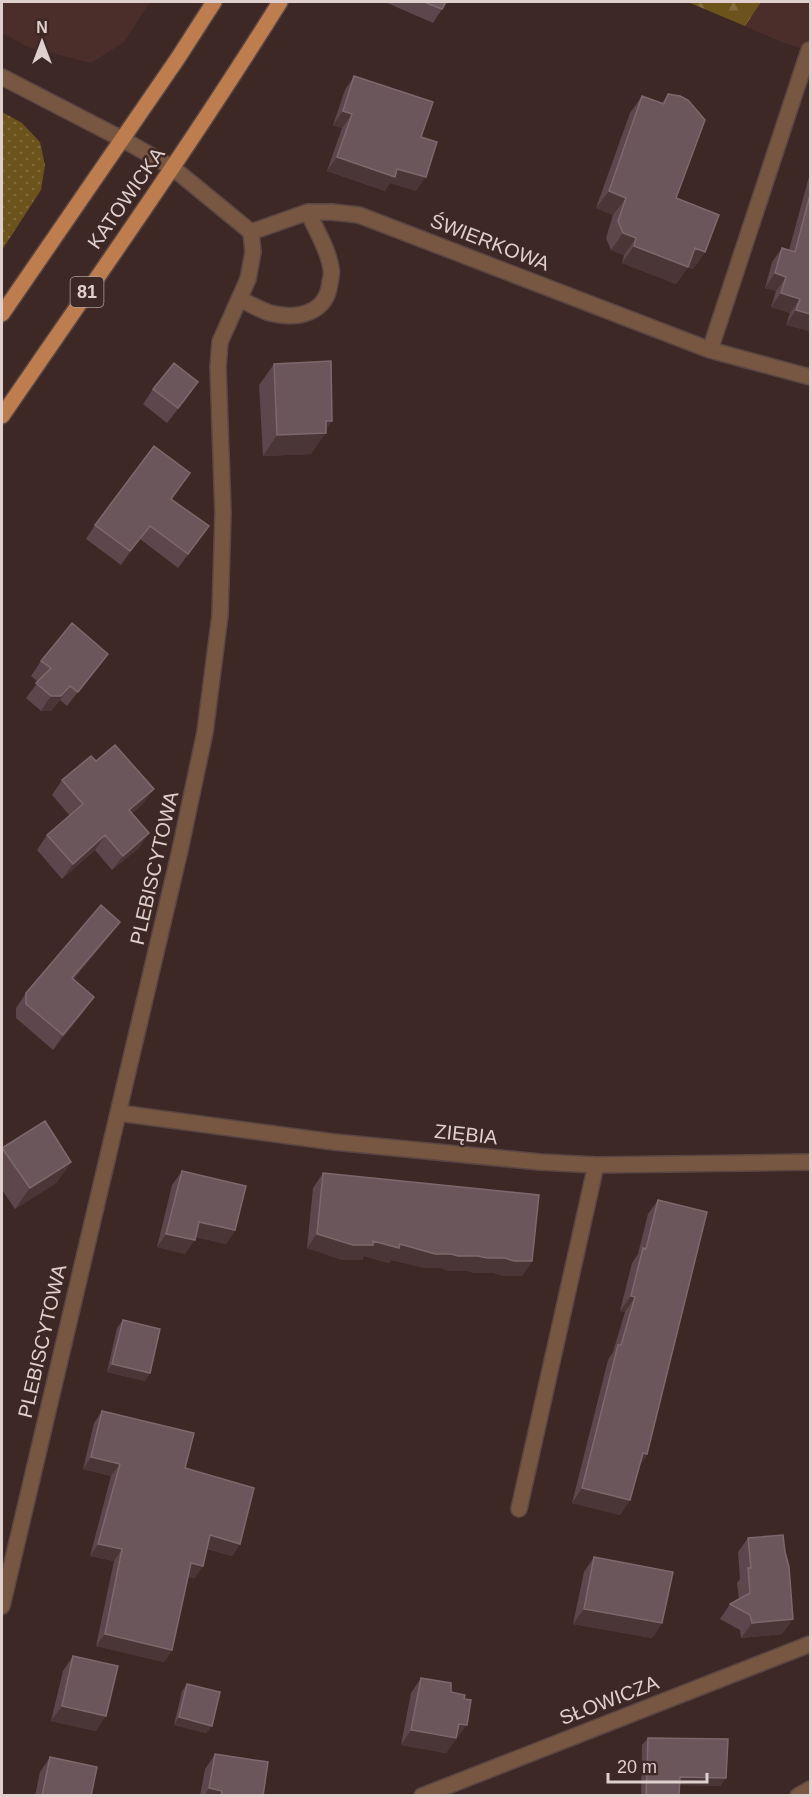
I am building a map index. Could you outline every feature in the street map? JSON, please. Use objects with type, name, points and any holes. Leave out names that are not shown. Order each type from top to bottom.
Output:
[{"type":"main road","name":"KATOWICKA","points":[[2,314],[214,2]]},
{"type":"main road","name":"KATOWICKA","points":[[2,416],[173,168],[280,2]]},
{"type":"street","points":[[710,350],[809,50]]},
{"type":"street","points":[[2,77],[122,138],[173,168],[250,231]]},
{"type":"street","points":[[240,299],[269,312],[288,316],[313,311],[324,303],[330,288],[332,270],[308,212]]},
{"type":"street","name":"ŚWIERKOWA","points":[[250,231],[308,212],[359,215],[710,350],[810,377]]},
{"type":"street","name":"PLEBISCYTOWA","points":[[2,1606],[119,1113],[205,732],[220,604],[223,513],[218,367],[220,342],[248,279],[253,252],[250,231]]},
{"type":"street","name":"ZIĘBIA","points":[[119,1113],[334,1142],[540,1162],[596,1165],[810,1162]]},
{"type":"street","points":[[519,1509],[596,1165]]},
{"type":"street","name":"SŁOWICZA","points":[[422,1796],[810,1644]]},
{"type":"street","points":[[798,1796],[810,1789]]},
{"type":"shaded area","points":[[2,2],[150,2],[124,42],[91,63],[28,47],[2,33]]},
{"type":"shaded area","points":[[688,2],[810,2],[810,51],[784,43]]},
{"type":"green space","points":[[688,2],[761,2],[745,26]]},
{"type":"green space","points":[[2,112],[22,123],[40,142],[45,165],[41,190],[2,250]]},
{"type":"building","points":[[424,2],[446,2],[442,9]]},
{"type":"building","points":[[354,76],[433,102],[421,137],[437,142],[426,177],[397,169],[395,177],[337,157],[352,114],[343,111]]},
{"type":"building","points":[[668,94],[688,100],[705,120],[676,198],[719,215],[705,252],[695,248],[688,267],[634,246],[636,238],[623,233],[618,221],[626,198],[609,191],[642,96],[664,104]]},
{"type":"building","points":[[810,195],[810,314],[796,310],[800,299],[781,293],[786,277],[775,273],[782,248],[795,252]]},
{"type":"building","points":[[331,361],[332,421],[326,421],[326,433],[277,435],[274,364]]},
{"type":"building","points":[[174,363],[198,382],[178,408],[153,389]]},
{"type":"building","points":[[154,446],[190,473],[171,499],[209,526],[188,554],[150,526],[130,551],[95,525]]},
{"type":"building","points":[[72,623],[108,654],[78,692],[70,686],[61,696],[51,696],[36,683],[51,668],[41,661]]},
{"type":"building","points":[[115,745],[154,789],[129,810],[149,833],[123,856],[105,835],[73,864],[47,835],[83,804],[62,780],[91,756],[96,761]]},
{"type":"building","points":[[101,905],[120,922],[72,978],[94,997],[63,1035],[26,1004],[26,993]]},
{"type":"building","points":[[45,1121],[71,1162],[30,1188],[2,1148]]},
{"type":"building","points":[[182,1171],[246,1186],[235,1230],[199,1222],[195,1240],[166,1234]]},
{"type":"building","points":[[323,1173],[539,1195],[532,1261],[435,1254],[400,1244],[399,1248],[373,1241],[373,1245],[353,1245],[317,1234]]},
{"type":"building","points":[[658,1200],[707,1212],[647,1454],[643,1453],[630,1500],[582,1488],[618,1345],[621,1345],[635,1297],[631,1296]]},
{"type":"building","points":[[123,1320],[160,1329],[150,1373],[112,1364]]},
{"type":"building","points":[[102,1411],[194,1433],[185,1468],[254,1488],[240,1544],[210,1535],[203,1566],[191,1563],[172,1650],[105,1634],[122,1549],[98,1544],[120,1464],[91,1457]]},
{"type":"building","points":[[783,1535],[789,1567],[793,1619],[752,1623],[750,1615],[730,1604],[750,1593],[748,1568],[751,1568],[748,1538]]},
{"type":"building","points":[[594,1557],[673,1572],[662,1623],[584,1609]]},
{"type":"building","points":[[73,1656],[118,1666],[106,1716],[62,1706]]},
{"type":"building","points":[[421,1678],[451,1683],[451,1692],[465,1695],[464,1699],[471,1700],[467,1725],[459,1724],[456,1738],[411,1730]]},
{"type":"building","points":[[187,1684],[220,1692],[212,1726],[179,1717]]},
{"type":"building","points":[[648,1738],[728,1739],[726,1778],[680,1777],[679,1796],[646,1796]]},
{"type":"building","points":[[215,1754],[268,1762],[263,1796],[221,1796],[222,1791],[209,1788]]},
{"type":"building","points":[[50,1757],[97,1767],[91,1796],[42,1796]]}]
